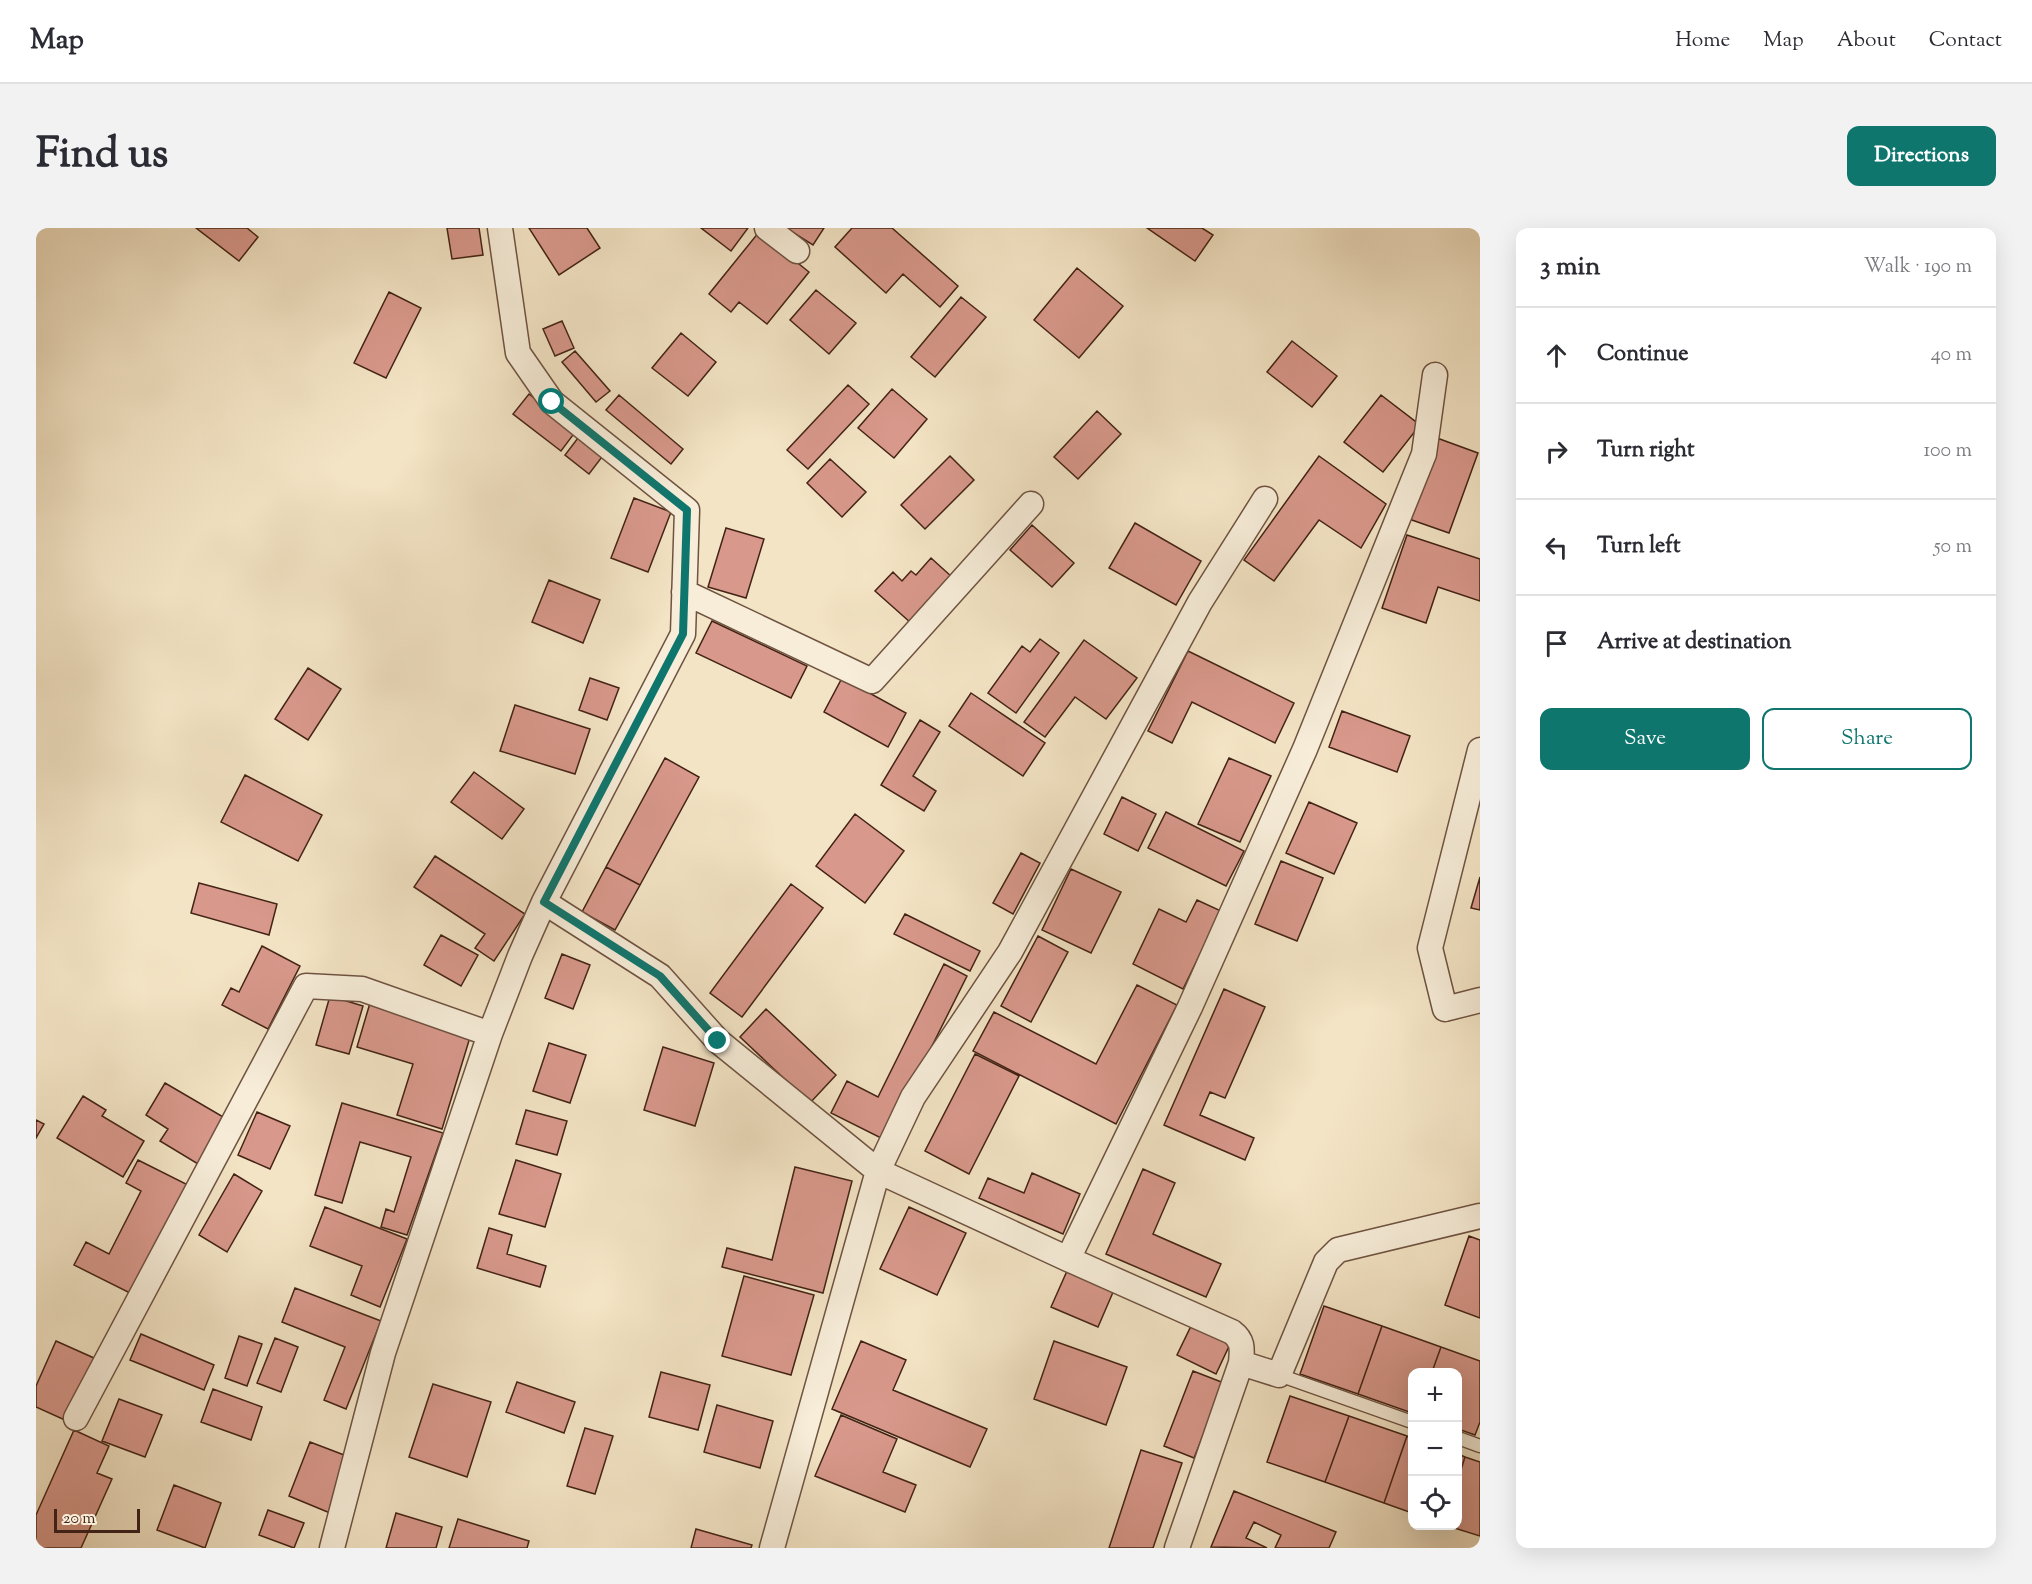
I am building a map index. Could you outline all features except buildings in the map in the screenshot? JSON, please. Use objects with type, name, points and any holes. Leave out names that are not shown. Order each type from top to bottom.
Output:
[{"type":"street","points":[[332,1548],[383,1353],[490,1034],[544,902],[683,634],[687,510],[552,402],[518,353],[500,228]]},
{"type":"street","points":[[767,228],[797,251]]},
{"type":"street","points":[[1068,1259],[1190,1007],[1305,749],[1424,454],[1435,375]]},
{"type":"street","points":[[772,1548],[878,1171],[913,1097],[1010,952],[1200,602],[1265,499]]},
{"type":"street","points":[[684,592],[872,681],[1031,504]]},
{"type":"street","points":[[1480,750],[1430,948],[1445,1009],[1480,1000]]},
{"type":"street","points":[[544,902],[660,976],[718,1041],[878,1171],[1233,1332],[1242,1344],[1241,1363],[1177,1548]]},
{"type":"street","points":[[76,1418],[306,986],[362,989],[490,1034]]},
{"type":"street","points":[[1241,1363],[1279,1376],[1326,1262],[1338,1250],[1480,1216]]},
{"type":"lane","points":[[1279,1376],[1408,1420]]},
{"type":"lane","points":[[1462,1439],[1480,1446]]},
{"type":"route","points":[[552,402],[687,510],[683,634],[544,902],[660,976],[718,1041]]}]
